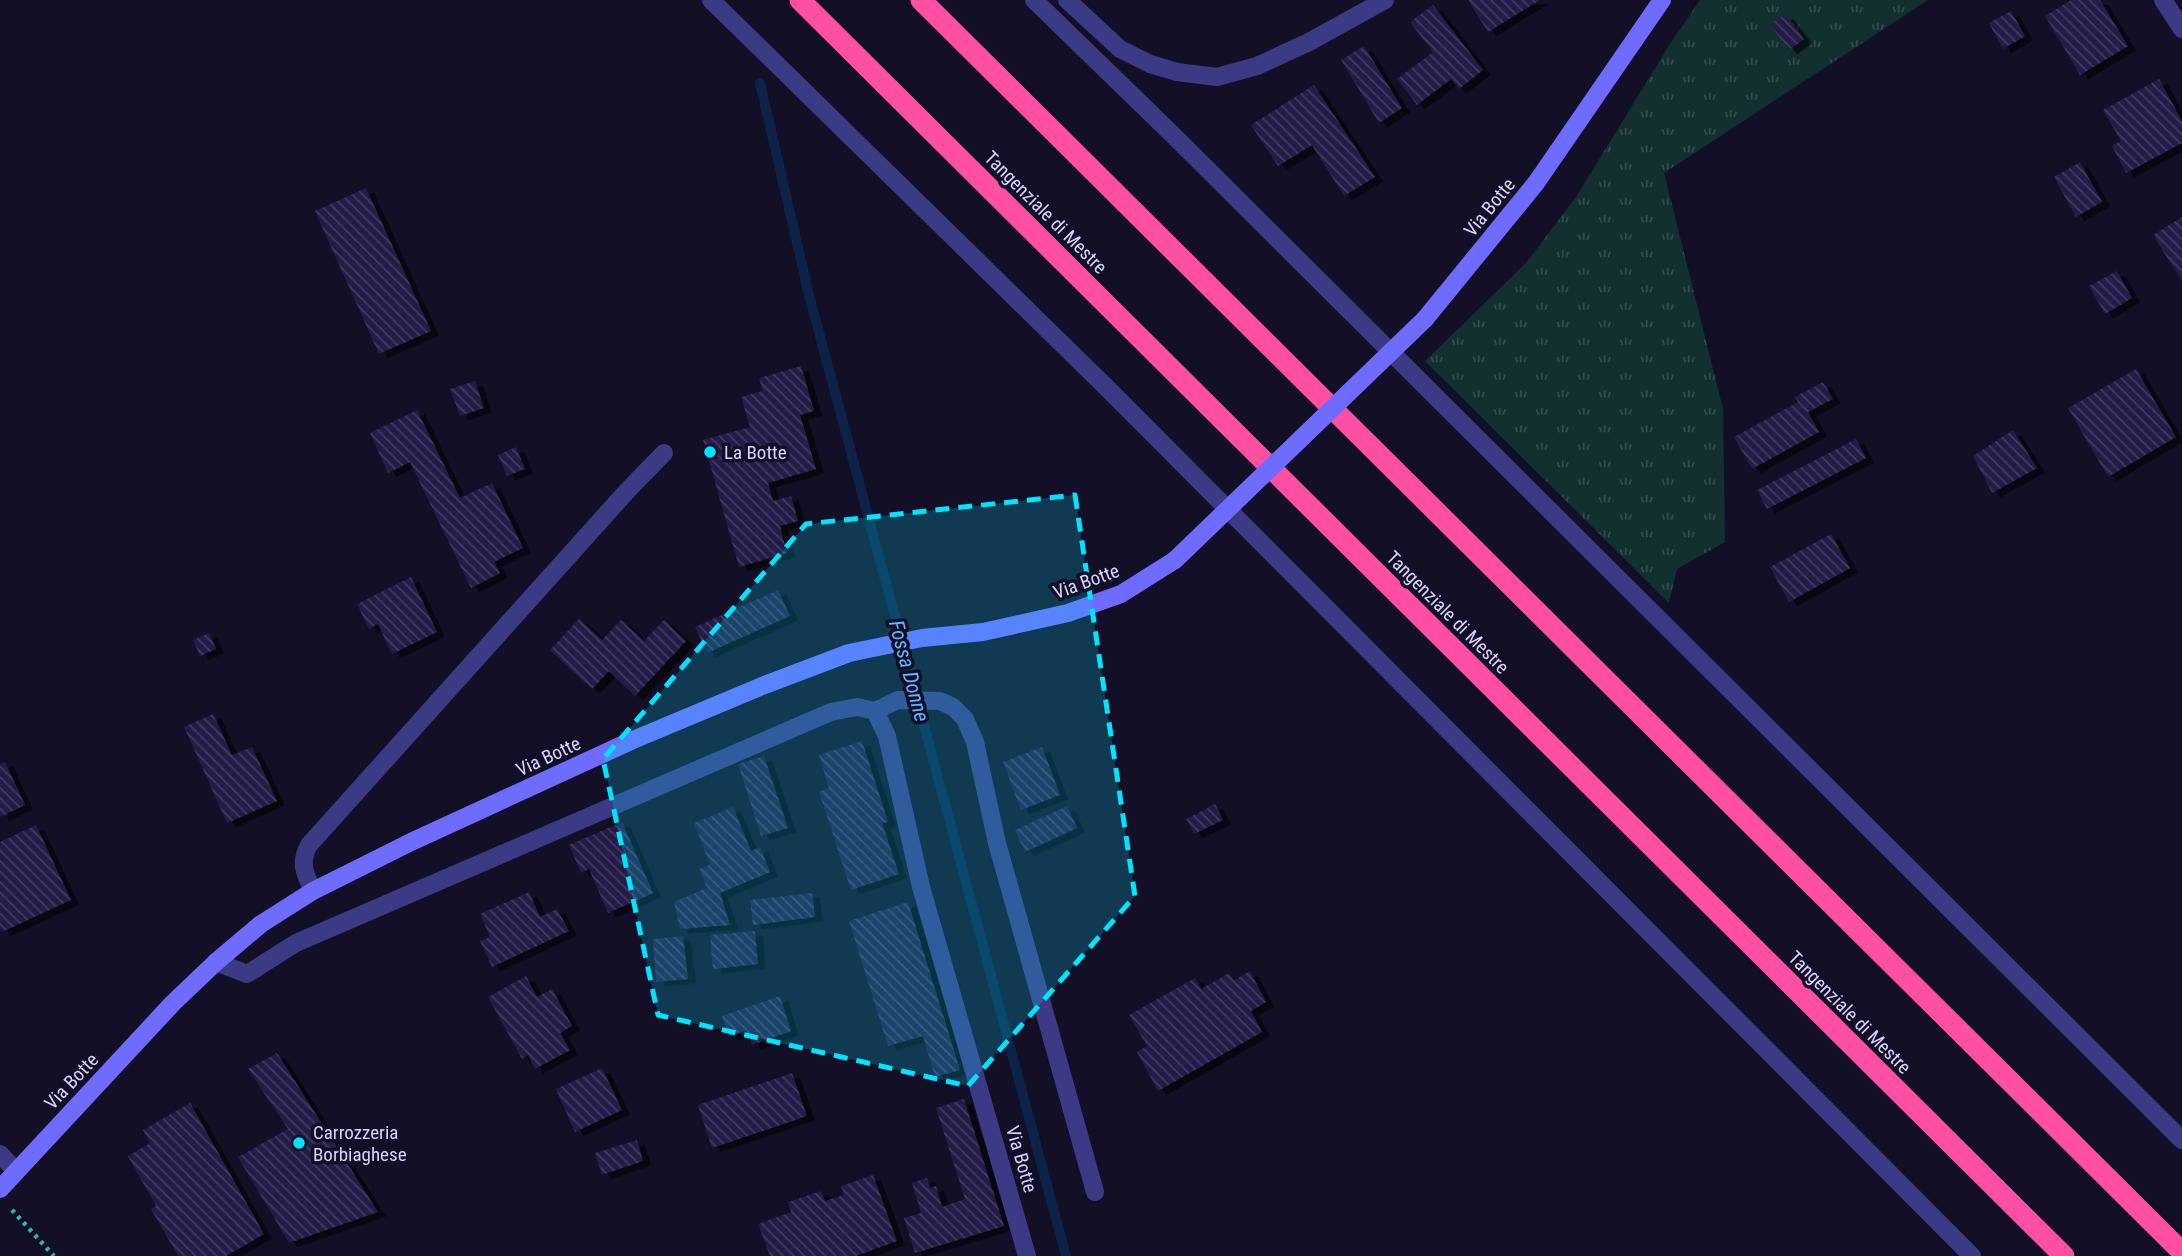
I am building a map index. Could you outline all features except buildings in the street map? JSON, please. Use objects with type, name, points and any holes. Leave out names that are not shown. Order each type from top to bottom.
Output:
[{"type":"highway","name":"Tangenziale di Mestre","points":[[800,0],[2064,1256]]},
{"type":"highway","points":[[921,0],[2182,1252]]},
{"type":"street","points":[[711,0],[1105,387],[1972,1256]]},
{"type":"street","points":[[1034,0],[1174,136],[2182,1140]]},
{"type":"street","points":[[1067,0],[1120,48],[1150,64],[1177,72],[1217,77],[1257,66],[1309,42],[1385,0]]},
{"type":"street","name":"Via Botte","points":[[0,1189],[173,1003],[216,962],[261,925],[313,891],[424,836],[657,729],[808,668],[849,653],[877,647],[922,638],[983,632],[1068,613],[1121,594],[1175,560],[1425,319],[1536,183],[1662,0]]},
{"type":"street","points":[[2163,0],[2182,29]]},
{"type":"street","points":[[313,891],[303,869],[304,853],[309,845],[664,453]]},
{"type":"street","points":[[216,962],[247,974],[296,943],[831,712],[858,707],[875,710],[898,700],[940,701],[953,707],[965,719],[975,742],[997,843],[1095,1192]]},
{"type":"street","name":"Via Botte","points":[[875,710],[887,736],[920,887],[1027,1256]]},
{"type":"street","points":[[0,1154],[16,1171]]},
{"type":"path","points":[[9,1207],[54,1256]]},
{"type":"highlighted area","points":[[1075,495],[1135,896],[968,1086],[658,1015],[603,759],[806,524]]},
{"type":"green space","points":[[1700,0],[1928,0],[1664,173],[1723,409],[1725,542],[1677,569],[1669,603],[1425,361],[1526,263],[1576,197]]},
{"type":"waterway","name":"Fossa Donne","points":[[760,83],[809,295],[1066,1256]]},
{"type":"place","name":"La Botte","points":[[710,452]]},
{"type":"place","name":"Carrozzeria Borbiaghese","points":[[299,1143]]}]
